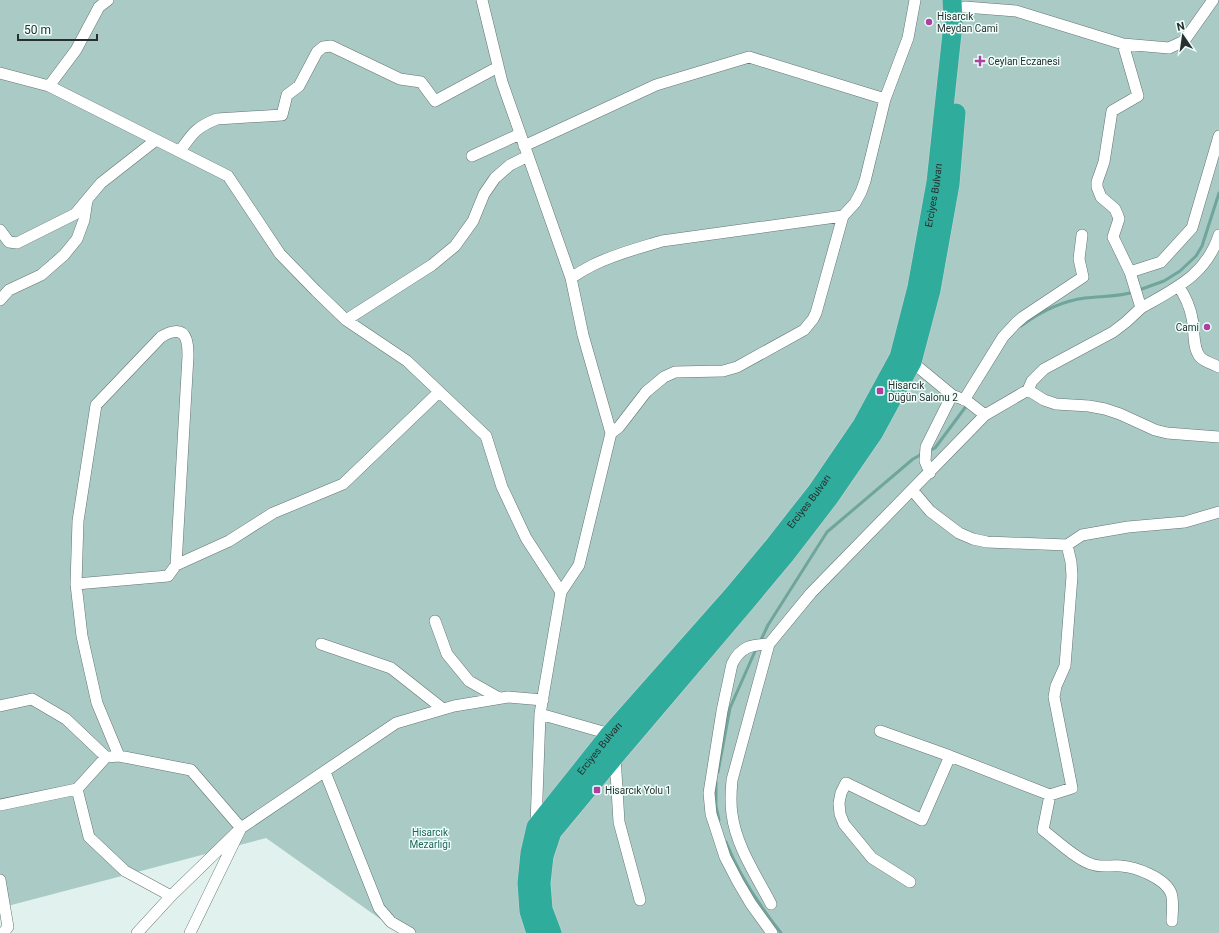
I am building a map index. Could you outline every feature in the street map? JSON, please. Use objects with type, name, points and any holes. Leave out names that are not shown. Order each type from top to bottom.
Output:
[{"type":"highway","name":"Erciyes Bulvarı","points":[[536,933],[529,911],[527,883],[530,853],[536,827],[610,734],[733,595],[817,491],[862,425],[899,357],[917,287],[936,182],[953,24],[961,2]]},
{"type":"highway","name":"Erciyes Bulvarı","points":[[552,933],[543,909],[541,883],[544,856],[552,832],[750,598],[828,499],[874,432],[912,362],[930,290],[950,184],[961,2]]},
{"type":"street","points":[[482,0],[498,67],[571,278],[583,335],[612,433],[579,565],[561,592],[540,714],[536,827]]},
{"type":"street","points":[[612,433],[619,427],[646,392],[664,377],[675,372],[723,371],[737,367],[804,330],[813,319],[816,313],[843,216],[855,203],[861,192],[885,99],[908,38],[915,0]]},
{"type":"street","points":[[961,2],[1016,6],[1123,44],[1169,48],[1184,41],[1213,0]]},
{"type":"street","points":[[49,86],[76,50],[101,2]]},
{"type":"street","points":[[771,904],[741,848],[735,831],[731,797],[732,780],[762,645],[811,593],[913,491],[982,412],[1028,390],[1032,381],[1044,369],[1113,332],[1126,322],[1138,298],[1130,272],[1113,237],[1119,219],[1117,212],[1101,197],[1096,187],[1096,182],[1104,162],[1112,111],[1138,96],[1123,44]]},
{"type":"street","points":[[180,152],[193,133],[208,122],[217,119],[282,116],[287,95],[299,86],[317,52],[323,47],[331,46],[400,79],[421,82],[435,101],[498,67]]},
{"type":"street","points":[[346,320],[432,265],[455,246],[472,222],[484,194],[495,178],[526,151],[656,85],[749,57],[885,99]]},
{"type":"street","points":[[0,73],[49,86],[228,176],[280,254],[316,291],[346,320],[407,361],[486,436],[502,488],[526,538],[561,592]]},
{"type":"street","points":[[472,156],[520,134]]},
{"type":"street","points":[[1130,272],[1161,262],[1192,228],[1219,136]]},
{"type":"street","points":[[0,230],[9,242],[17,243],[75,214],[102,183],[156,140]]},
{"type":"street","points":[[0,300],[9,290],[41,275],[64,255],[77,239],[84,220],[87,200]]},
{"type":"street","points":[[571,278],[592,265],[613,256],[662,241],[843,216]]},
{"type":"street","points":[[965,400],[1003,337],[1012,326],[1083,277],[1079,259],[1082,235]]},
{"type":"street","points":[[1138,298],[1178,287],[1193,276],[1212,253],[1219,235]]},
{"type":"street","points":[[1178,287],[1190,308],[1198,354],[1204,360],[1219,367]]},
{"type":"street","points":[[119,756],[97,703],[82,636],[76,584],[78,521],[96,405],[161,337],[168,332],[177,331],[183,334],[186,339],[188,356],[176,565]]},
{"type":"street","points":[[912,362],[952,395],[965,400],[982,412]]},
{"type":"street","points":[[1028,390],[1044,400],[1056,404],[1089,406],[1110,410],[1155,430],[1167,433],[1219,437]]},
{"type":"street","points":[[76,584],[168,576],[176,565],[229,541],[273,513],[343,484],[439,392]]},
{"type":"street","points":[[930,472],[926,466],[925,452],[952,395]]},
{"type":"street","points":[[913,491],[930,511],[958,533],[973,539],[987,542],[1067,545],[1082,535],[1128,527],[1185,522],[1219,512]]},
{"type":"street","points":[[880,731],[950,756],[1050,795],[1072,788],[1054,697],[1056,686],[1065,666],[1072,576],[1071,562],[1067,545]]},
{"type":"street","points":[[435,621],[447,654],[469,680],[499,698]]},
{"type":"street","points":[[321,644],[390,668],[443,710]]},
{"type":"street","points":[[762,645],[747,648],[740,652],[732,664],[722,711],[709,793],[711,814],[725,857],[751,904],[772,933]]},
{"type":"street","points":[[137,933],[171,896],[241,828],[396,723],[454,706],[499,698],[508,697],[543,700]]},
{"type":"street","points":[[0,706],[32,699],[66,719],[106,757]]},
{"type":"street","points":[[540,714],[610,734]]},
{"type":"street","points":[[0,805],[77,789],[106,757],[119,756],[191,770],[241,828]]},
{"type":"street","points":[[615,756],[619,822],[640,900]]},
{"type":"street","points":[[910,882],[872,858],[844,824],[840,814],[839,803],[841,792],[846,783],[922,820],[950,756]]},
{"type":"street","points":[[325,772],[379,908],[392,922],[410,933]]},
{"type":"street","points":[[77,789],[89,837],[125,871],[171,896]]},
{"type":"street","points":[[1050,795],[1043,830],[1090,864],[1102,867],[1121,866],[1131,868],[1149,874],[1158,879],[1171,893],[1172,921]]},
{"type":"street","points":[[190,933],[241,828]]},
{"type":"street","points":[[0,880],[9,931]]},
{"type":"green space","name":"Hisarcık Mezarlığı","points":[[0,0],[1219,0],[1219,933],[400,933],[266,838],[0,908]]},
{"type":"waterway","points":[[1139,290],[1164,281],[1180,271],[1196,256],[1202,246],[1219,193]]},
{"type":"waterway","points":[[1021,326],[1059,304],[1076,299],[1116,296],[1134,292]]},
{"type":"waterway","points":[[929,451],[935,448],[967,405]]},
{"type":"waterway","points":[[760,642],[768,625],[827,532],[913,459],[922,454]]},
{"type":"waterway","points":[[718,772],[730,708],[756,649]]},
{"type":"waterway","points":[[716,782],[716,806],[719,820]]},
{"type":"waterway","points":[[726,842],[750,889],[781,933]]},
{"type":"place","name":"Hisarcık Meydan Cami","points":[[929,22]]},
{"type":"place","name":"Ceylan Eczanesi","points":[[980,61]]},
{"type":"place","name":"Cami","points":[[1207,327]]},
{"type":"place","name":"Hisarcık Düğün Salonu 2","points":[[880,391]]},
{"type":"place","name":"Hisarcık Yolu 1","points":[[597,790]]}]
